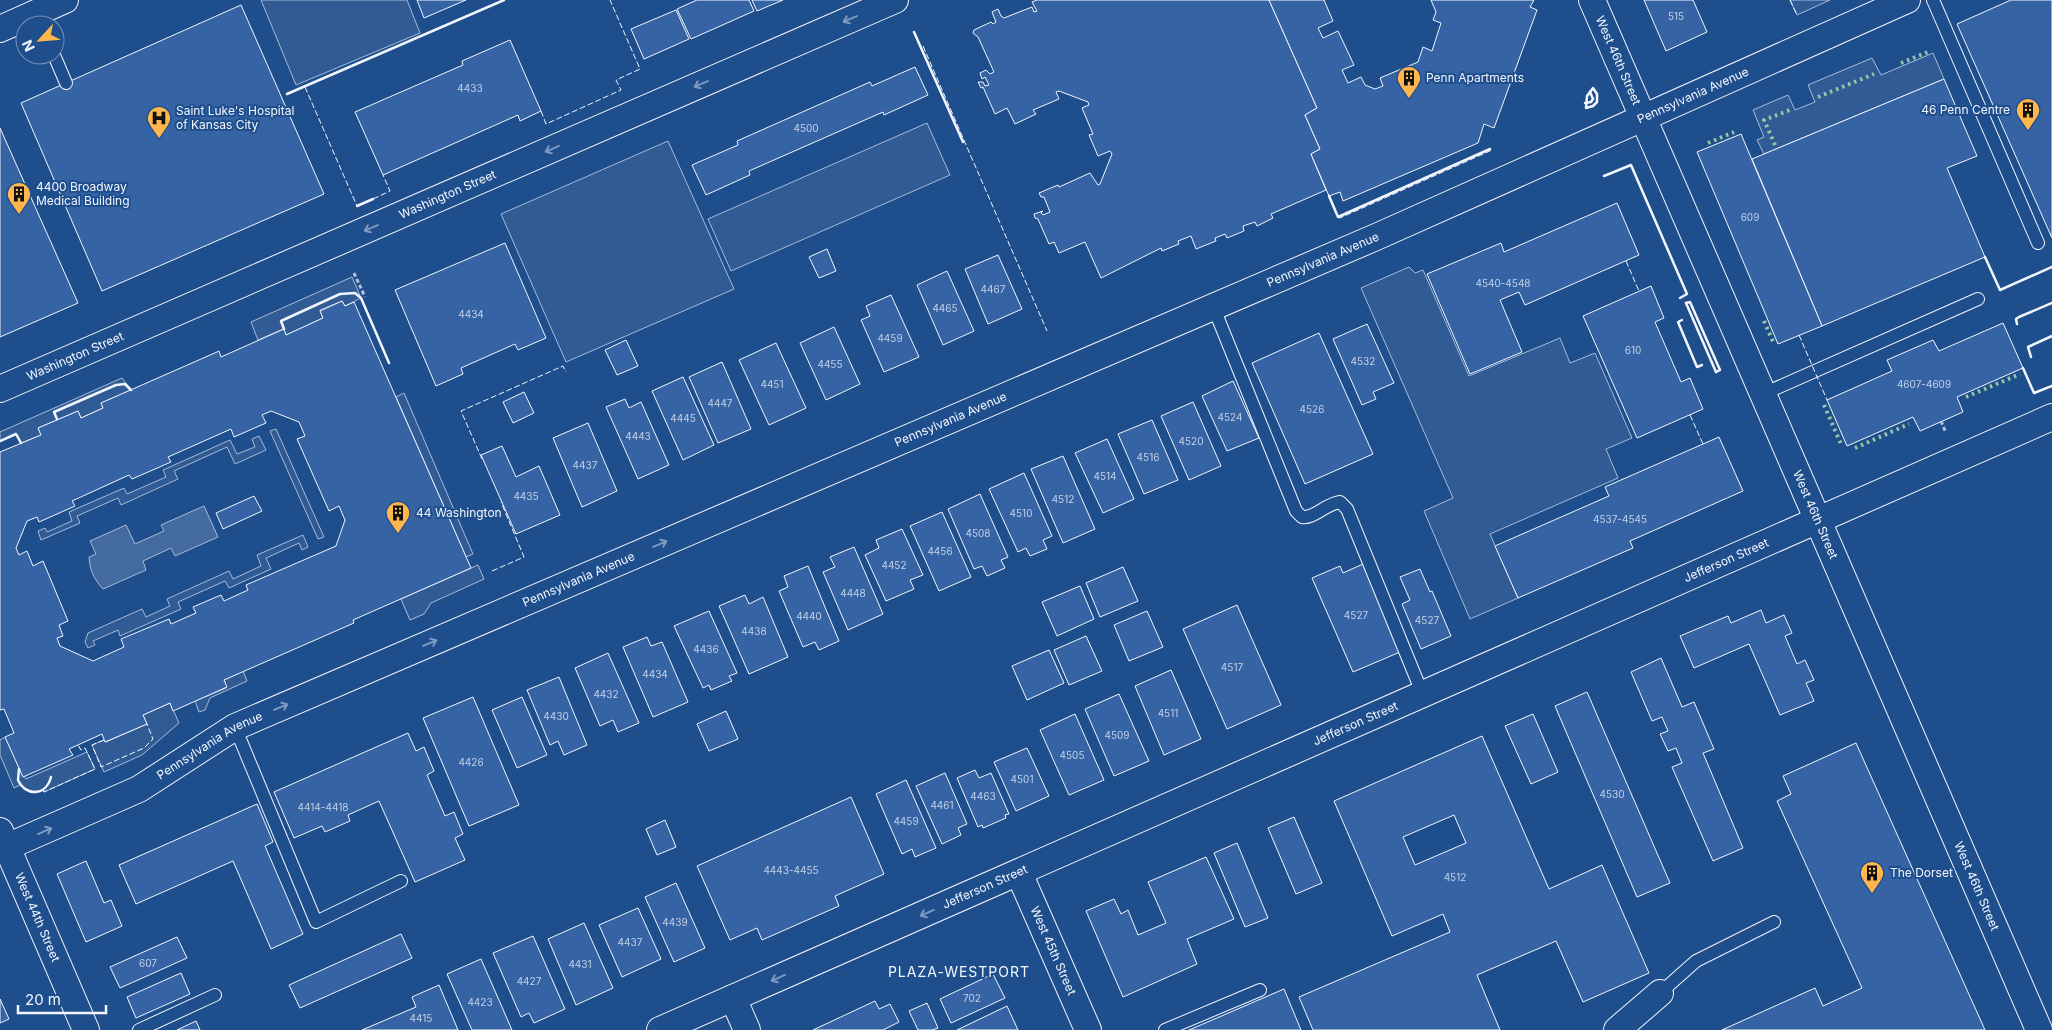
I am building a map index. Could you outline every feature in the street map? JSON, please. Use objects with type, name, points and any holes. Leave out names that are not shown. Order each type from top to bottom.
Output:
[{"type":"street","points":[[43,15],[65,0]]},
{"type":"street","name":"Washington Street","points":[[0,389],[894,0]]},
{"type":"street","name":"West 46th Street","points":[[1592,0],[2038,1030]]},
{"type":"street","name":"Pennsylvania Avenue","points":[[2,843],[139,789],[235,727],[1213,306],[1907,0]]},
{"type":"street","points":[[0,29],[15,25]]},
{"type":"street","name":"Jefferson Street","points":[[660,1030],[2052,418]]},
{"type":"street","name":"West 44th Street","points":[[2,843],[86,1030]]},
{"type":"street","name":"West 45th Street","points":[[1020,873],[1088,1030]]},
{"type":"street","points":[[1617,1030],[1660,993]]},
{"type":"street","points":[[733,998],[747,1030]]},
{"type":"lane","points":[[1933,0],[2038,243]]},
{"type":"lane","points":[[58,65],[66,83]]},
{"type":"lane","points":[[1763,394],[1978,299]]},
{"type":"lane","points":[[1213,306],[1296,511],[1302,518],[1308,518],[1331,503],[1340,502],[1347,509],[1423,695]]},
{"type":"lane","points":[[235,727],[316,922],[401,881]]},
{"type":"lane","points":[[1660,993],[1696,961],[1774,922]]},
{"type":"lane","points":[[1165,1030],[1260,990]]},
{"type":"lane","points":[[139,1030],[215,995]]},
{"type":"path","points":[[354,273],[365,297]]},
{"type":"path","points":[[1941,422],[1946,433]]},
{"type":"shaded area","points":[[261,0],[407,0],[420,33],[296,85]]},
{"type":"shaded area","points":[[1790,0],[1830,0],[1797,15]]},
{"type":"shaded area","points":[[1933,53],[1944,79],[1764,154],[1757,140],[1764,137],[1753,110],[1788,95],[1795,110],[1815,102],[1808,85],[1872,58],[1881,75]]},
{"type":"shaded area","points":[[927,123],[950,175],[731,271],[708,219]]},
{"type":"shaded area","points":[[668,141],[734,289],[566,362],[501,214]]},
{"type":"shaded area","points":[[1409,267],[1415,273],[1423,270],[1469,376],[1560,338],[1570,363],[1595,353],[1632,438],[1606,449],[1618,478],[1490,534],[1518,598],[1470,619],[1424,511],[1453,498],[1361,288]]},
{"type":"shaded area","points":[[352,277],[361,298],[345,306],[342,301],[320,310],[323,318],[286,335],[283,329],[258,340],[251,322]]},
{"type":"shaded area","points":[[122,378],[131,390],[101,403],[103,408],[81,418],[78,411],[38,428],[41,435],[21,443],[16,434],[0,441],[0,432]]},
{"type":"shaded area","points":[[404,393],[473,554],[466,557],[396,397]]},
{"type":"shaded area","points":[[276,429],[324,537],[318,539],[270,431]]},
{"type":"shaded area","points":[[259,436],[266,450],[235,464],[227,447],[174,471],[178,479],[121,505],[118,498],[77,516],[80,523],[41,540],[38,531],[45,528],[47,532],[72,521],[69,512],[124,488],[127,494],[166,477],[163,470],[230,440],[237,454],[255,447],[252,439]]},
{"type":"shaded area","points":[[204,506],[218,537],[175,556],[171,548],[143,561],[146,570],[103,589],[97,582],[91,571],[89,557],[96,554],[90,541],[126,525],[135,544],[164,531],[161,525]]},
{"type":"shaded area","points":[[303,535],[308,547],[302,550],[299,543],[266,558],[271,569],[229,588],[225,581],[178,602],[181,609],[120,636],[118,630],[93,641],[95,645],[88,648],[85,642],[88,633],[142,609],[146,617],[170,606],[167,599],[229,571],[233,579],[261,566],[257,555]]},
{"type":"shaded area","points":[[478,565],[484,579],[431,603],[424,614],[410,620],[401,599]]},
{"type":"shaded area","points":[[243,671],[247,681],[210,698],[205,710],[199,712],[195,701],[226,688],[224,680]]},
{"type":"shaded area","points":[[170,703],[179,723],[142,755],[104,772],[92,745],[104,740],[106,742],[147,724],[143,715]]},
{"type":"shaded area","points":[[5,737],[26,779],[87,752],[95,769],[44,792],[43,790],[30,792],[20,785],[14,788],[0,755],[0,740]]},
{"type":"building","points":[[417,0],[466,0],[424,18]]},
{"type":"building","points":[[697,0],[749,0],[754,11],[691,39],[677,9]]},
{"type":"building","points":[[752,0],[783,0],[757,11]]},
{"type":"building","points":[[1037,0],[1269,0],[1317,108],[1305,115],[1320,149],[1311,154],[1326,190],[1271,214],[1273,218],[1257,226],[1255,222],[1243,226],[1244,231],[1227,238],[1225,234],[1215,238],[1216,241],[1196,249],[1191,236],[1178,241],[1179,244],[1162,251],[1161,248],[1101,278],[1085,242],[1059,253],[1054,242],[1049,244],[1038,219],[1035,218],[1034,214],[1043,211],[1041,213],[1043,215],[1050,212],[1044,197],[1041,197],[1039,193],[1058,185],[1059,187],[1090,173],[1098,185],[1100,184],[1112,154],[1110,151],[1098,156],[1089,135],[1093,134],[1082,108],[1089,105],[1088,102],[1059,91],[1056,92],[1059,99],[1033,110],[1036,114],[1015,124],[1007,108],[995,114],[983,87],[981,88],[978,82],[983,82],[985,86],[989,85],[985,77],[982,79],[980,73],[986,70],[990,74],[994,72],[978,37],[973,33],[974,30],[991,22],[993,24],[996,22],[992,12],[998,9],[1004,18],[1032,7],[1034,12],[1037,11],[1032,2]]},
{"type":"building","name":"Penn Apartments","points":[[1269,0],[1324,0],[1333,21],[1318,28],[1323,38],[1338,31],[1354,65],[1342,70],[1348,83],[1361,77],[1365,85],[1375,89],[1383,86],[1380,78],[1418,62],[1423,47],[1432,51],[1441,23],[1433,20],[1436,12],[1431,0],[1534,0],[1530,7],[1537,10],[1494,128],[1484,124],[1478,143],[1343,201],[1340,192],[1329,196],[1311,154],[1320,149],[1305,115],[1317,108]]},
{"type":"building","points":[[1644,0],[1693,0],[1707,32],[1666,51]]},
{"type":"building","name":"46 Penn Centre","points":[[2011,0],[2052,0],[2052,238],[1957,24]]},
{"type":"building","points":[[241,5],[324,194],[102,291],[21,103]]},
{"type":"building","points":[[676,10],[689,39],[644,59],[631,29]]},
{"type":"building","points":[[510,40],[541,111],[520,121],[518,115],[383,175],[355,112],[463,65],[462,61]]},
{"type":"building","points":[[915,67],[928,95],[884,115],[883,112],[749,171],[750,175],[706,195],[692,165],[738,145],[737,141],[870,82],[872,86]]},
{"type":"building","points":[[1944,79],[1977,156],[1947,168],[1985,257],[1822,326],[1752,159]]},
{"type":"building","name":"4400 Broadway Medical Building","points":[[0,128],[78,303],[0,337]]},
{"type":"building","points":[[1741,134],[1822,326],[1778,344],[1697,152]]},
{"type":"building","points":[[1617,203],[1639,255],[1525,305],[1519,292],[1500,300],[1522,352],[1470,374],[1427,274],[1501,243],[1504,252]]},
{"type":"building","points":[[505,243],[546,338],[518,350],[515,344],[461,368],[463,374],[436,386],[395,290]]},
{"type":"building","points":[[827,249],[836,271],[819,278],[809,257]]},
{"type":"building","points":[[998,255],[1022,309],[988,324],[965,269]]},
{"type":"building","points":[[947,271],[974,331],[943,345],[917,285]]},
{"type":"building","points":[[1651,286],[1664,318],[1655,322],[1681,382],[1690,378],[1703,409],[1637,438],[1583,316]]},
{"type":"building","points":[[891,295],[919,357],[884,372],[861,320],[870,316],[866,306]]},
{"type":"building","name":"44 Washington","points":[[342,301],[345,306],[354,302],[471,568],[353,620],[354,623],[224,680],[227,687],[173,711],[170,703],[143,715],[147,724],[105,742],[102,734],[69,749],[73,755],[23,777],[5,737],[14,733],[4,709],[0,710],[0,452],[41,435],[38,428],[78,411],[81,418],[103,408],[101,403],[219,351],[221,357],[284,329],[286,335],[323,318],[320,311]],"holes":[[[271,411],[299,422],[305,436],[297,439],[329,511],[339,506],[345,520],[336,546],[246,585],[248,590],[224,601],[221,595],[193,607],[196,613],[171,624],[169,619],[121,639],[124,647],[93,661],[60,646],[57,638],[63,636],[59,625],[68,621],[43,561],[33,566],[27,551],[19,555],[16,548],[27,521],[37,517],[39,522],[75,506],[72,501],[129,475],[132,479],[171,462],[168,457],[231,429],[234,437],[266,423],[262,415]]]},
{"type":"building","points":[[2003,323],[2023,368],[1957,397],[1963,412],[1920,431],[1913,417],[1847,446],[1827,400],[1892,371],[1887,360],[1933,340],[1939,351]]},
{"type":"building","points":[[1367,324],[1394,383],[1373,392],[1376,399],[1362,405],[1333,339]]},
{"type":"building","points":[[834,327],[860,384],[826,400],[800,343]]},
{"type":"building","points":[[1319,333],[1373,454],[1305,484],[1252,363]]},
{"type":"building","points":[[626,340],[638,366],[617,375],[605,350]]},
{"type":"building","points":[[776,343],[806,408],[769,425],[739,360]]},
{"type":"building","points":[[722,362],[751,429],[718,443],[689,377]]},
{"type":"building","points":[[683,377],[714,445],[683,460],[652,391]]},
{"type":"building","points":[[1233,381],[1259,438],[1227,451],[1202,396]]},
{"type":"building","points":[[524,392],[534,413],[513,423],[503,402]]},
{"type":"building","points":[[625,399],[629,408],[641,402],[669,465],[638,479],[606,407]]},
{"type":"building","points":[[1193,402],[1221,466],[1189,480],[1161,416]]},
{"type":"building","points":[[1152,420],[1178,480],[1144,494],[1118,434]]},
{"type":"building","points":[[588,423],[617,491],[582,507],[553,438]]},
{"type":"building","points":[[1719,437],[1743,491],[1630,541],[1633,548],[1518,598],[1495,546],[1609,496],[1605,487]]},
{"type":"building","points":[[1107,439],[1134,499],[1103,513],[1075,453]]},
{"type":"building","points":[[502,446],[516,477],[539,466],[560,515],[516,534],[481,455]]},
{"type":"building","points":[[1063,456],[1095,529],[1063,543],[1031,469]]},
{"type":"building","points":[[1024,473],[1052,536],[1043,540],[1047,549],[1030,556],[1026,548],[1018,552],[989,489]]},
{"type":"building","points":[[980,494],[1008,557],[1001,560],[1005,568],[987,576],[982,566],[974,569],[948,509]]},
{"type":"building","points":[[254,496],[262,511],[223,529],[216,513]]},
{"type":"building","points":[[942,512],[971,577],[939,591],[910,526]]},
{"type":"building","points":[[902,529],[923,575],[910,580],[914,589],[886,601],[865,555],[879,548],[876,540]]},
{"type":"building","points":[[854,547],[883,614],[848,630],[823,572],[835,567],[830,557]]},
{"type":"building","points":[[1363,564],[1400,652],[1353,672],[1312,578],[1340,566],[1343,573]]},
{"type":"building","points":[[808,566],[839,641],[819,650],[815,642],[803,647],[779,591],[788,587],[784,576]]},
{"type":"building","points":[[1123,567],[1138,601],[1100,617],[1086,583]]},
{"type":"building","points":[[1420,569],[1430,592],[1432,591],[1451,636],[1421,649],[1402,604],[1410,600],[1400,577]]},
{"type":"building","points":[[1080,586],[1094,619],[1057,636],[1042,602]]},
{"type":"building","points":[[745,595],[749,604],[763,597],[788,657],[749,674],[719,606]]},
{"type":"building","points":[[1237,605],[1281,705],[1227,729],[1183,629]]},
{"type":"building","points":[[1761,610],[1766,623],[1784,615],[1792,633],[1785,636],[1797,664],[1805,660],[1814,680],[1806,683],[1814,701],[1780,715],[1749,644],[1694,668],[1680,636],[1728,616],[1731,623]]},
{"type":"building","points":[[709,611],[737,673],[729,676],[732,681],[711,690],[709,685],[703,688],[674,626]]},
{"type":"building","points":[[1147,611],[1163,647],[1129,661],[1114,625]]},
{"type":"building","points":[[1086,636],[1102,671],[1069,685],[1054,650]]},
{"type":"building","points":[[647,637],[651,646],[662,642],[688,702],[653,717],[623,647]]},
{"type":"building","points":[[1049,650],[1064,683],[1027,700],[1012,666]]},
{"type":"building","points":[[608,653],[639,723],[618,732],[613,720],[600,726],[575,668]]},
{"type":"building","points":[[1661,658],[1682,707],[1694,702],[1714,749],[1703,753],[1743,848],[1713,861],[1672,767],[1682,763],[1676,748],[1668,751],[1660,734],[1668,731],[1662,717],[1652,721],[1631,672]]},
{"type":"building","points":[[1171,670],[1201,739],[1164,755],[1135,686]]},
{"type":"building","points":[[559,677],[587,745],[564,755],[558,741],[550,745],[527,690]]},
{"type":"building","points":[[1587,692],[1670,883],[1637,897],[1555,706]]},
{"type":"building","points":[[1119,694],[1149,761],[1114,776],[1085,709]]},
{"type":"building","points":[[473,697],[519,805],[469,826],[423,718]]},
{"type":"building","points":[[522,697],[547,755],[517,768],[492,710]]},
{"type":"building","points":[[726,711],[738,739],[709,751],[697,724]]},
{"type":"building","points":[[1075,714],[1104,780],[1069,795],[1040,730]]},
{"type":"building","points":[[1533,714],[1558,772],[1531,784],[1505,726]]},
{"type":"building","points":[[408,733],[416,751],[424,747],[434,771],[427,775],[445,816],[454,812],[463,834],[455,838],[465,860],[415,882],[379,801],[348,815],[350,821],[325,832],[322,826],[294,838],[274,792]]},
{"type":"building","points":[[1482,736],[1549,889],[1602,865],[1649,973],[1583,1002],[1556,941],[1477,975],[1500,1030],[1313,1030],[1299,997],[1450,932],[1443,914],[1392,936],[1334,801]],"holes":[[[1454,815],[1466,843],[1415,865],[1403,837]]]},
{"type":"building","name":"The Dorset","points":[[1856,743],[1985,1030],[1722,1030],[1815,988],[1823,1006],[1862,988],[1777,801],[1791,794],[1783,776]]},
{"type":"building","points":[[1027,748],[1049,796],[1016,811],[994,762]]},
{"type":"building","points":[[975,770],[979,778],[991,773],[1009,814],[1005,815],[1006,818],[983,828],[982,825],[978,827],[957,778]]},
{"type":"building","points":[[945,773],[967,824],[958,828],[961,835],[942,844],[916,786]]},
{"type":"building","points":[[906,780],[936,848],[915,857],[912,849],[902,854],[876,794]]},
{"type":"building","points":[[851,797],[884,874],[835,896],[839,906],[762,940],[757,928],[730,940],[697,866]]},
{"type":"building","points":[[257,804],[273,842],[265,846],[303,934],[271,949],[233,861],[136,904],[119,865]]},
{"type":"building","points":[[1294,817],[1322,883],[1296,894],[1268,828]]},
{"type":"building","points":[[665,820],[676,847],[657,855],[646,829]]},
{"type":"building","points":[[1237,843],[1268,918],[1245,927],[1214,853]]},
{"type":"building","points":[[1206,857],[1234,919],[1187,939],[1197,964],[1123,997],[1086,911],[1114,899],[1121,914],[1128,910],[1138,935],[1166,923],[1148,882]]},
{"type":"building","points":[[86,861],[104,903],[111,900],[122,926],[86,942],[57,874]]},
{"type":"building","points":[[676,883],[705,948],[674,962],[645,897]]},
{"type":"building","points":[[638,908],[661,959],[622,977],[599,925]]},
{"type":"building","points":[[584,923],[613,988],[576,1005],[548,939]]},
{"type":"building","points":[[401,934],[412,958],[300,1008],[289,985]]},
{"type":"building","points":[[533,936],[565,1009],[534,1023],[529,1013],[521,1017],[493,953]]},
{"type":"building","points":[[177,937],[187,958],[120,988],[110,967]]},
{"type":"building","points":[[481,959],[512,1030],[472,1030],[447,974]]},
{"type":"building","points":[[181,973],[190,994],[136,1018],[127,997]]},
{"type":"building","points":[[993,974],[1005,998],[951,1023],[940,999]]},
{"type":"building","points":[[439,985],[458,1030],[362,1030],[416,1007],[412,997]]},
{"type":"building","points":[[1284,989],[1301,1030],[1189,1030]]},
{"type":"building","points":[[0,999],[9,1019],[0,1023]]},
{"type":"building","points":[[875,1001],[879,1009],[890,1004],[899,1022],[883,1030],[813,1030]]},
{"type":"building","points":[[927,1003],[938,1028],[918,1030],[909,1011]]},
{"type":"building","points":[[1007,1006],[1018,1030],[957,1030]]},
{"type":"building","points":[[196,1021],[200,1030],[177,1030]]},
{"type":"hedge","points":[[1901,63],[1928,52]]},
{"type":"hedge","points":[[1818,97],[1874,74]]},
{"type":"hedge","points":[[1775,145],[1764,120],[1790,110]]},
{"type":"hedge","points":[[1708,143],[1734,132]]},
{"type":"hedge","points":[[1764,321],[1774,344]]},
{"type":"hedge","points":[[1966,397],[2020,374]]},
{"type":"hedge","points":[[1824,405],[1841,444]]},
{"type":"hedge","points":[[1855,448],[1909,424]]},
{"type":"fence","points":[[541,111],[546,124],[621,90],[616,80],[640,69],[610,0]]},
{"type":"fence","points":[[1790,0],[1797,15]]},
{"type":"fence","points":[[923,46],[1047,331]]},
{"type":"fence","points":[[305,87],[357,206]]},
{"type":"fence","points":[[1338,217],[1340,218],[1492,150]]},
{"type":"fence","points":[[373,199],[390,191],[383,175]]},
{"type":"fence","points":[[1626,261],[1639,291]]},
{"type":"fence","points":[[1799,335],[1827,400]]},
{"type":"fence","points":[[482,459],[461,411],[563,366],[566,372]]},
{"type":"fence","points":[[1690,415],[1703,444]]},
{"type":"fence","points":[[492,571],[524,557],[501,502]]},
{"type":"fence","points":[[104,740],[92,745],[101,767],[144,748],[153,739],[147,724]]},
{"type":"fence","points":[[43,790],[44,792],[95,769],[85,748],[81,750],[78,745]]},
{"type":"wall","points":[[287,94],[504,0]]},
{"type":"wall","points":[[914,32],[963,142]]},
{"type":"wall","points":[[1593,88],[1597,94],[1597,102],[1593,106],[1586,108],[1587,96],[1593,88]]},
{"type":"wall","points":[[1585,103],[1591,102],[1593,99],[1590,92]]},
{"type":"wall","points":[[1329,196],[1338,217],[1490,149]]},
{"type":"wall","points":[[1604,176],[1631,165],[1687,294],[1680,298]]},
{"type":"wall","points":[[357,206],[373,199]]},
{"type":"wall","points":[[1985,257],[2000,290],[2052,267]]},
{"type":"wall","points":[[284,329],[281,321],[340,294],[355,293],[361,298],[389,363]]},
{"type":"wall","points":[[1686,303],[1690,302],[1720,370],[1716,372]]},
{"type":"wall","points":[[1686,303],[1716,372]]},
{"type":"wall","points":[[2017,324],[2016,319],[2019,317],[2052,303]]},
{"type":"wall","points":[[1682,320],[1678,322],[1697,367],[1702,365]]},
{"type":"wall","points":[[2031,357],[2028,347],[2052,336]]},
{"type":"wall","points":[[2023,368],[2034,393],[2052,386]]},
{"type":"wall","points":[[57,419],[54,412],[116,385],[125,384],[131,390]]},
{"type":"wall","points":[[0,441],[16,434],[21,443]]},
{"type":"wall","points":[[19,769],[18,780],[22,786],[31,792],[40,791],[45,788],[51,777]]},
{"type":"place","name":"Penn Apartments","points":[[1409,99]]},
{"type":"place","name":"46 Penn Centre","points":[[2028,131]]},
{"type":"place","name":"Saint Luke's Hospital of Kansas City","points":[[159,139]]},
{"type":"place","name":"4400 Broadway Medical Building","points":[[19,215]]},
{"type":"place","name":"44 Washington","points":[[398,534]]},
{"type":"place","name":"The Dorset","points":[[1872,894]]},
{"type":"district","name":"PLAZA-WESTPORT","points":[[959,972]]}]
